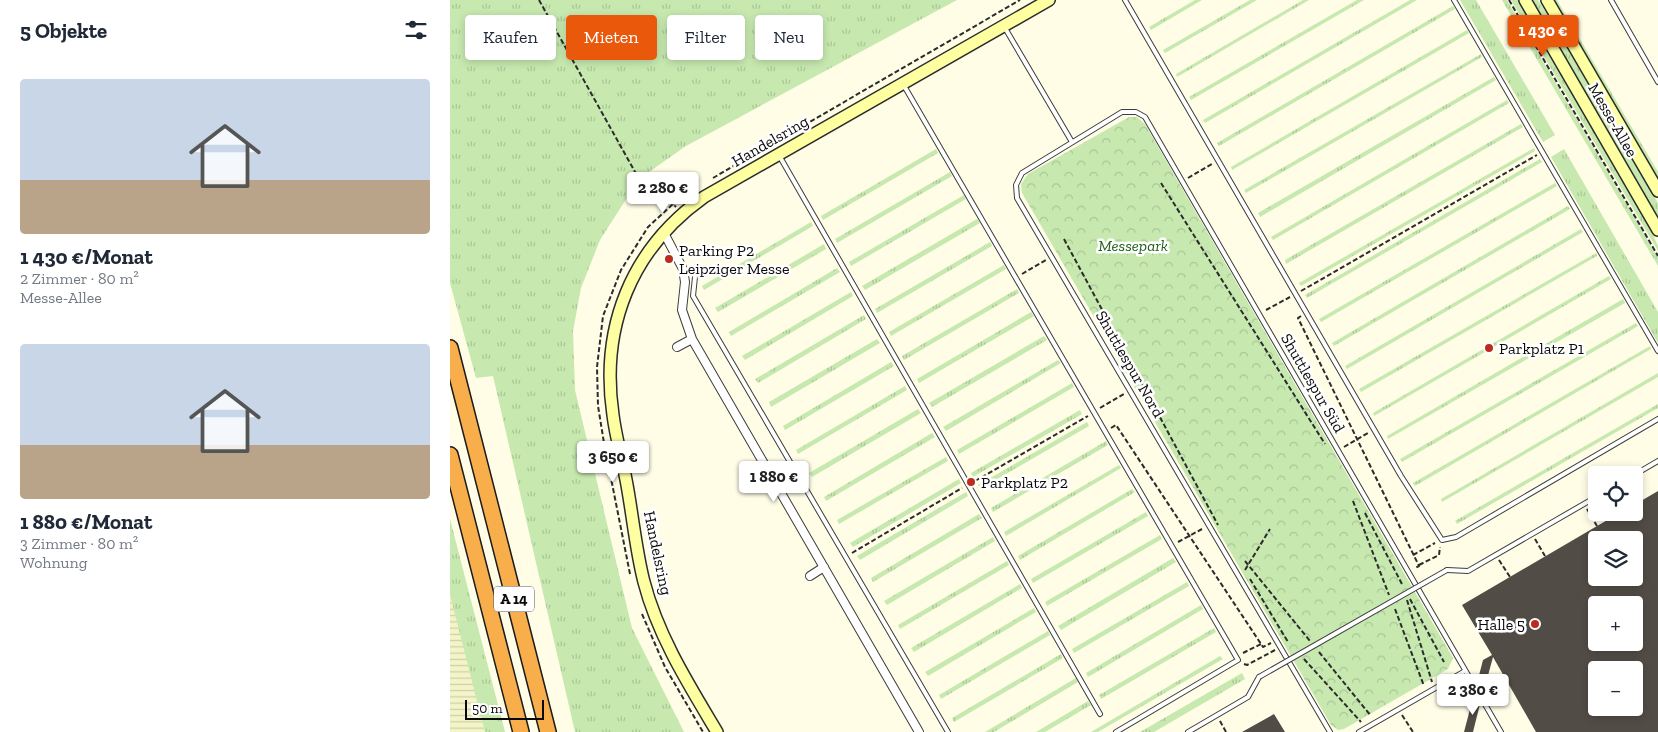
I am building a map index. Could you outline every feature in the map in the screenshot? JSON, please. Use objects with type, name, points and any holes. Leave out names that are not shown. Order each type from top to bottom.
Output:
[{"type":"highway","name":"A 14","points":[[450,348],[548,732]]},
{"type":"highway","name":"A 14","points":[[450,455],[521,732]]},
{"type":"main road","name":"Handelsring","points":[[717,732],[681,671],[661,628],[645,583],[613,414],[610,380],[611,340],[618,312],[627,288],[645,257],[664,233],[682,213],[704,197],[1049,0]]},
{"type":"main road","name":"Messe-Allee","points":[[1525,0],[1658,230]]},
{"type":"main road","name":"Messe-Allee","points":[[1547,0],[1658,192]]},
{"type":"street","points":[[664,233],[683,269],[685,282],[682,310],[692,339],[919,732]]},
{"type":"street","points":[[677,347],[692,339]]},
{"type":"street","points":[[810,576],[824,567]]},
{"type":"lane","points":[[1125,0],[1374,430],[1442,540],[1456,537],[1658,419]]},
{"type":"lane","points":[[1454,0],[1658,351]]},
{"type":"lane","points":[[1611,0],[1658,82]]},
{"type":"lane","points":[[1004,27],[1072,142]]},
{"type":"lane","points":[[903,84],[1238,660],[1116,732]]},
{"type":"lane","name":"Shuttlespur Süd","points":[[1072,142],[1122,112],[1136,112],[1145,117],[1501,732]]},
{"type":"lane","name":"Shuttlespur Nord","points":[[1072,142],[1022,173],[1016,185],[1017,198],[1330,732]]},
{"type":"lane","points":[[778,155],[1100,714]]},
{"type":"lane","points":[[695,277],[693,296],[948,732]]},
{"type":"lane","points":[[1643,470],[1658,461]]},
{"type":"lane","points":[[1188,732],[1248,697],[1260,678],[1447,570],[1468,571],[1588,502]]},
{"type":"lane","points":[[1359,732],[1465,671]]},
{"type":"path","points":[[539,0],[639,179]]},
{"type":"path","points":[[712,179],[1020,0]]},
{"type":"path","points":[[1508,0],[1658,256]]},
{"type":"path","points":[[1259,314],[1542,152]]},
{"type":"path","points":[[1182,181],[1218,161]]},
{"type":"path","points":[[1161,183],[1325,444]]},
{"type":"path","points":[[673,204],[696,189]]},
{"type":"path","points":[[1064,239],[1220,530]]},
{"type":"path","points":[[1016,277],[1052,256]]},
{"type":"path","points":[[1306,313],[1298,318],[1418,566]]},
{"type":"path","points":[[1094,412],[1130,390]]},
{"type":"path","points":[[1106,431],[1116,425],[1264,647],[1275,640]]},
{"type":"path","points":[[1337,450],[1374,430]]},
{"type":"path","points":[[1584,504],[1596,526]]},
{"type":"path","points":[[1364,512],[1405,590]]},
{"type":"path","points":[[1172,546],[1209,525]]},
{"type":"path","points":[[1239,579],[1270,529]]},
{"type":"path","points":[[1532,534],[1545,556]]},
{"type":"path","points":[[1413,555],[1442,540]]},
{"type":"path","points":[[1496,554],[1510,577]]},
{"type":"path","points":[[1408,571],[1439,555]]},
{"type":"path","points":[[1240,562],[1288,642],[1276,630]]},
{"type":"path","points":[[1434,689],[1408,599],[1444,662]]},
{"type":"path","points":[[1236,657],[1261,643]]},
{"type":"path","points":[[1251,663],[1279,647]]},
{"type":"path","points":[[1301,656],[1366,728]]},
{"type":"path","points":[[1398,709],[1413,732]]},
{"type":"path","points":[[1217,715],[1226,732]]},
{"type":"green space","points":[[450,0],[957,0],[686,146],[639,179],[600,240],[581,288],[573,331],[575,390],[632,628],[684,732],[575,732],[493,376],[476,378],[450,283]]},
{"type":"green space","points":[[1195,0],[1202,0],[1151,30],[1149,27]]},
{"type":"green space","points":[[1250,0],[1257,0],[1165,53],[1163,50]]},
{"type":"green space","points":[[1303,0],[1309,0],[1177,77],[1176,74]]},
{"type":"green space","points":[[1357,0],[1364,0],[1191,100],[1189,97]]},
{"type":"green space","points":[[1410,0],[1417,0],[1205,123],[1203,120]]},
{"type":"green space","points":[[1460,0],[1476,0],[1555,135],[1543,142]]},
{"type":"green space","points":[[1502,0],[1507,0],[1658,258],[1658,266]]},
{"type":"green space","points":[[1511,0],[1519,0],[1644,215],[1658,246],[1658,251]]},
{"type":"green space","points":[[1531,0],[1538,0],[1547,14],[1658,203],[1658,219]]},
{"type":"green space","points":[[1552,0],[1557,0],[1658,172],[1658,182]]},
{"type":"green space","points":[[1453,6],[1455,9],[1219,146],[1217,143]]},
{"type":"green space","points":[[1467,30],[1469,33],[1232,170],[1231,167]]},
{"type":"green space","points":[[1481,54],[1482,57],[1246,193],[1244,190]]},
{"type":"green space","points":[[1494,77],[1496,80],[1260,217],[1258,213]]},
{"type":"green space","points":[[1507,100],[1509,103],[1273,240],[1271,237]]},
{"type":"green space","name":"Messepark","points":[[1129,117],[1137,117],[1145,124],[1453,658],[1448,669],[1344,729],[1338,730],[1331,725],[1022,193],[1021,184],[1028,174]]},
{"type":"green space","points":[[1521,124],[1523,127],[1286,264],[1285,260]]},
{"type":"green space","points":[[1534,148],[1535,151],[1301,286],[1299,283]]},
{"type":"green space","points":[[936,149],[938,153],[823,220],[821,216]]},
{"type":"green space","points":[[1564,149],[1658,312],[1658,343],[1551,157]]},
{"type":"green space","points":[[1540,159],[1542,162],[1307,298],[1305,295]]},
{"type":"green space","points":[[950,172],[952,176],[837,243],[835,239]]},
{"type":"green space","points":[[1555,183],[1557,186],[1321,322],[1319,319]]},
{"type":"green space","points":[[964,195],[966,199],[851,266],[849,262]]},
{"type":"green space","points":[[1568,206],[1570,209],[1334,346],[1332,343]]},
{"type":"green space","points":[[977,219],[980,223],[865,290],[862,286]]},
{"type":"green space","points":[[811,222],[813,226],[704,290],[702,286]]},
{"type":"green space","points":[[1581,229],[1583,232],[1347,369],[1345,366]]},
{"type":"green space","points":[[990,242],[992,246],[877,313],[875,309]]},
{"type":"green space","points":[[824,244],[826,249],[718,312],[715,308]]},
{"type":"green space","points":[[1596,253],[1597,256],[1361,392],[1359,389]]},
{"type":"green space","points":[[1004,265],[1006,269],[891,336],[889,332]]},
{"type":"green space","points":[[837,268],[840,272],[731,336],[729,332]]},
{"type":"green space","points":[[1609,276],[1611,279],[1374,416],[1373,413]]},
{"type":"green space","points":[[1017,289],[1019,293],[904,360],[902,356]]},
{"type":"green space","points":[[851,292],[853,296],[745,360],[742,356]]},
{"type":"green space","points":[[1623,299],[1625,303],[1388,439],[1387,436]]},
{"type":"green space","points":[[1031,312],[1034,316],[919,383],[917,379]]},
{"type":"green space","points":[[864,315],[866,319],[758,383],[755,379]]},
{"type":"green space","points":[[1636,323],[1638,326],[1402,462],[1400,459]]},
{"type":"green space","points":[[1044,336],[1047,340],[932,407],[929,403]]},
{"type":"green space","points":[[877,339],[880,343],[771,407],[769,402]]},
{"type":"green space","points":[[1650,346],[1651,349],[1415,486],[1413,483]]},
{"type":"green space","points":[[1058,360],[1061,363],[946,431],[943,427]]},
{"type":"green space","points":[[891,362],[894,366],[785,430],[783,426]]},
{"type":"green space","points":[[1658,373],[1658,377],[1442,502],[1441,499]]},
{"type":"green space","points":[[1072,383],[1074,387],[959,454],[957,450]]},
{"type":"green space","points":[[905,386],[907,390],[798,454],[796,450]]},
{"type":"green space","points":[[1658,404],[1658,408],[1457,524],[1455,521]]},
{"type":"green space","points":[[918,409],[921,413],[812,477],[809,473]]},
{"type":"green space","points":[[1080,410],[1082,414],[973,477],[971,473]]},
{"type":"green space","points":[[1087,422],[1089,426],[980,489],[978,485]]},
{"type":"green space","points":[[932,433],[935,437],[826,501],[824,497]]},
{"type":"green space","points":[[1106,441],[1108,445],[993,512],[991,508]]},
{"type":"green space","points":[[946,457],[948,461],[839,524],[837,520]]},
{"type":"green space","points":[[1119,465],[1121,468],[1006,536],[1004,532]]},
{"type":"green space","points":[[959,479],[961,483],[853,547],[850,543]]},
{"type":"green space","points":[[1132,489],[1135,492],[1020,560],[1018,556]]},
{"type":"green space","points":[[966,492],[968,496],[860,560],[857,556]]},
{"type":"green space","points":[[1146,512],[1148,516],[1033,583],[1031,579]]},
{"type":"green space","points":[[979,514],[982,518],[873,582],[871,578]]},
{"type":"green space","points":[[450,519],[505,732],[485,732],[450,595]]},
{"type":"green space","points":[[1160,535],[1162,539],[1047,606],[1045,602]]},
{"type":"green space","points":[[993,537],[995,541],[887,605],[884,601]]},
{"type":"green space","points":[[1173,558],[1176,562],[1061,630],[1058,626]]},
{"type":"green space","points":[[1007,561],[1009,565],[900,629],[898,625]]},
{"type":"green space","points":[[1187,582],[1189,586],[1074,653],[1072,649]]},
{"type":"green space","points":[[1020,584],[1022,588],[914,652],[911,648]]},
{"type":"green space","points":[[450,595],[468,661],[485,732],[450,732]]},
{"type":"green space","points":[[1201,605],[1203,609],[1088,677],[1086,673]]},
{"type":"green space","points":[[1034,608],[1036,612],[928,676],[925,672]]},
{"type":"green space","points":[[1214,628],[1216,632],[1101,699],[1099,695]]},
{"type":"green space","points":[[1048,631],[1050,635],[941,699],[939,695]]},
{"type":"green space","points":[[1061,654],[1063,658],[954,722],[952,718]]},
{"type":"green space","points":[[1220,656],[1223,659],[1098,732],[1091,732]]},
{"type":"green space","points":[[1242,673],[1245,679],[1154,732],[1140,732]]},
{"type":"green space","points":[[1076,678],[1078,682],[994,732],[985,732]]},
{"type":"green space","points":[[1088,701],[1091,705],[1045,732],[1036,732]]},
{"type":"building","name":"Halle 5","points":[[1658,491],[1658,732],[1536,732],[1493,657],[1483,694],[1477,683],[1483,660],[1492,655],[1462,605],[1588,531],[1588,586],[1643,586],[1643,531],[1589,531],[1606,521],[1643,521],[1643,500]]},
{"type":"building","points":[[1474,694],[1480,704],[1473,732],[1464,732]]},
{"type":"building","points":[[1274,714],[1285,732],[1242,732]]},
{"type":"place","name":"Parking P2 Leipziger Messe","points":[[669,259]]},
{"type":"place","name":"Parkplatz P1","points":[[1489,348]]},
{"type":"place","name":"Parkplatz P2","points":[[971,482]]},
{"type":"place","name":"Halle 5","points":[[1535,624]]}]
